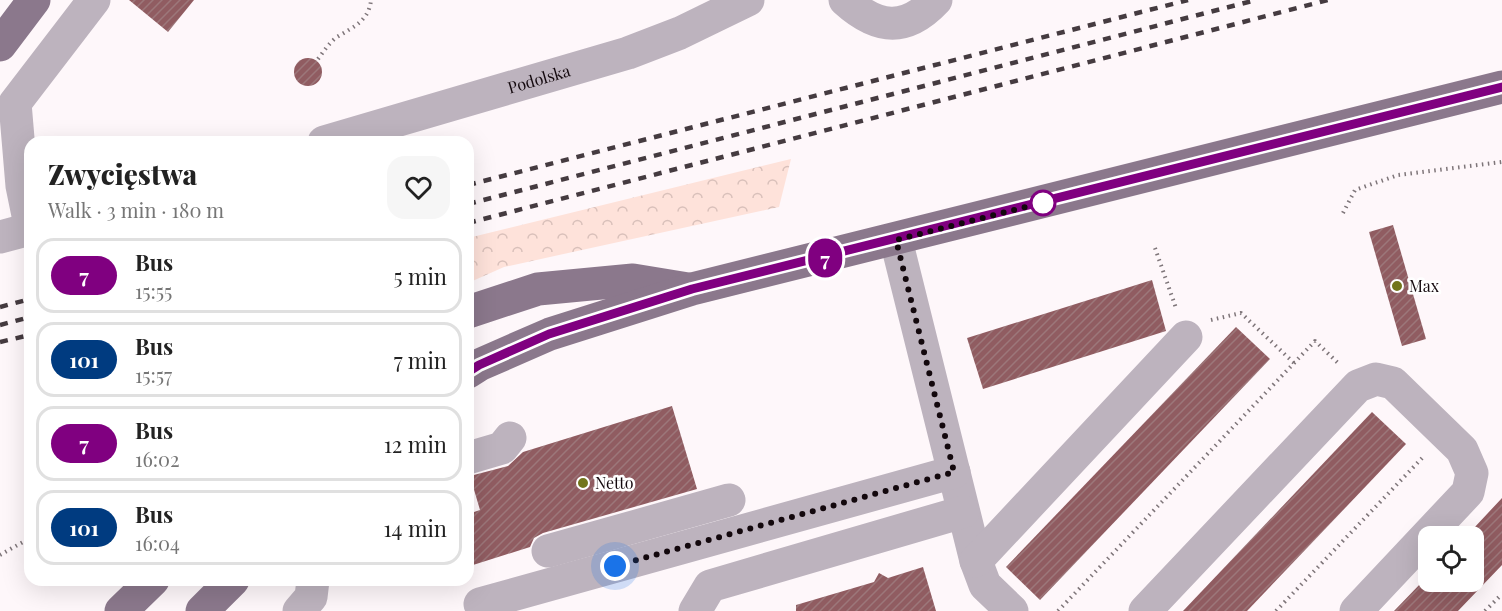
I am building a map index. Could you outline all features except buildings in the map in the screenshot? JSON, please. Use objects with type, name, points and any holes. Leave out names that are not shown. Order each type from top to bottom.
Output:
[{"type":"main road","points":[[0,45],[34,0]]},
{"type":"main road","points":[[474,368],[549,334],[692,289],[896,240],[1502,87]]},
{"type":"main road","points":[[474,310],[538,289],[633,280],[692,289]]},
{"type":"main road","points":[[121,611],[147,586]]},
{"type":"main road","points":[[202,611],[227,586]]},
{"type":"street","points":[[24,196],[15,103],[93,0]]},
{"type":"street","name":"Podolska","points":[[344,136],[627,53],[680,33],[748,0]]},
{"type":"street","points":[[845,0],[868,17],[897,25],[922,15],[936,0]]},
{"type":"street","points":[[0,237],[24,229]]},
{"type":"street","points":[[896,240],[976,561],[985,585],[1012,611]]},
{"type":"street","points":[[976,561],[1186,337]]},
{"type":"street","points":[[1145,611],[1358,386],[1376,379],[1393,383],[1462,450],[1472,473],[1468,492],[1356,611]]},
{"type":"street","points":[[474,456],[502,448],[510,438]]},
{"type":"street","points":[[480,604],[954,472]]},
{"type":"street","points":[[548,551],[729,500]]},
{"type":"street","points":[[695,611],[710,586],[963,512]]},
{"type":"street","points":[[299,611],[310,597],[312,586]]},
{"type":"path","points":[[318,59],[329,44],[363,21],[370,11],[371,0]]},
{"type":"path","points":[[1343,213],[1355,190],[1398,176],[1502,162]]},
{"type":"path","points":[[1155,248],[1186,337],[1197,334],[1210,320],[1241,313],[1294,363]]},
{"type":"path","points":[[1058,611],[1315,341],[1352,376],[1358,386]]},
{"type":"path","points":[[1276,611],[1445,434]]},
{"type":"path","points":[[0,555],[24,541]]},
{"type":"path","points":[[1485,611],[1502,594]]},
{"type":"green space","points":[[791,159],[779,207],[504,267],[474,280],[474,237]]},
{"type":"railway","points":[[474,183],[1188,0]]},
{"type":"railway","points":[[474,202],[1256,0]]},
{"type":"railway","points":[[474,221],[1328,0]]},
{"type":"railway","points":[[0,307],[24,301]]},
{"type":"railway","points":[[0,325],[24,319]]},
{"type":"railway","points":[[0,342],[24,336]]},
{"type":"bus line","name":"7","points":[[474,368],[549,334],[692,289],[1502,87]]},
{"type":"place","name":"Max","points":[[1397,286]]},
{"type":"place","name":"Netto","points":[[583,483]]},
{"type":"route","points":[[615,566],[954,472],[896,240],[1053,200],[1043,203]]}]
